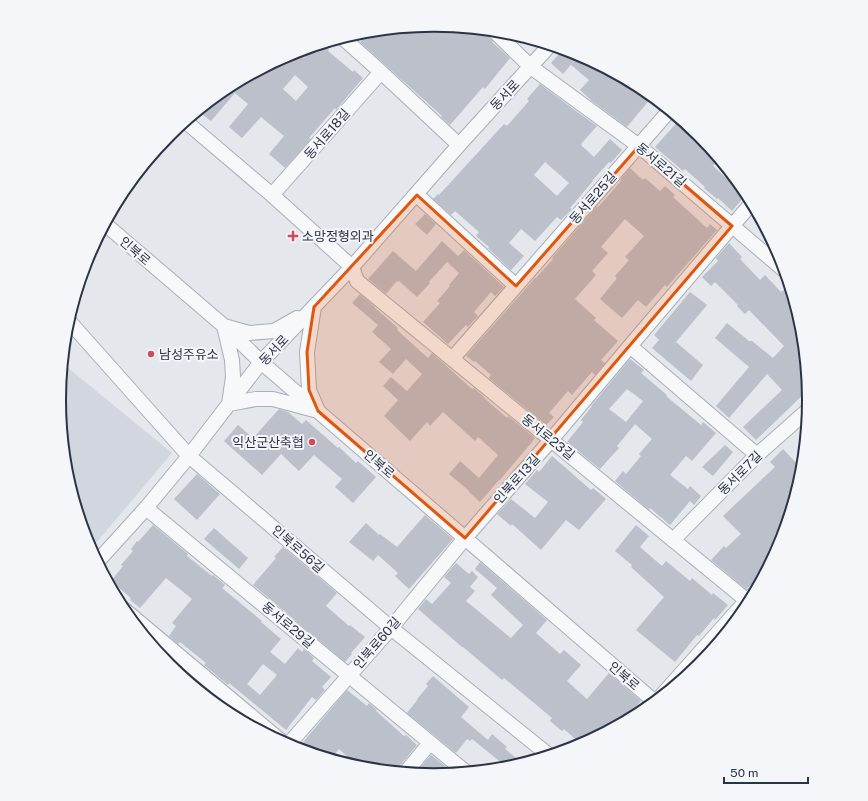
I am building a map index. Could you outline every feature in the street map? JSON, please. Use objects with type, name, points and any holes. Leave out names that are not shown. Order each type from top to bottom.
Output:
[{"type":"street","name":"동서로21길","points":[[501,38],[531,67],[639,146],[776,263]]},
{"type":"street","points":[[351,42],[459,145]]},
{"type":"street","name":"동서로","points":[[101,557],[190,456],[261,362],[352,267],[417,195],[459,145],[546,50]]},
{"type":"street","name":"동서로18길","points":[[272,196],[381,72]]},
{"type":"street","name":"동서로25길","points":[[452,359],[666,114]]},
{"type":"street","points":[[189,125],[352,267]]},
{"type":"street","points":[[417,195],[516,286]]},
{"type":"street","name":"인북로13길","points":[[465,538],[552,440],[748,208]]},
{"type":"street","name":"인북로","points":[[109,228],[224,326],[261,362],[650,699]]},
{"type":"street","name":"동서로23길","points":[[352,267],[357,281],[673,540],[746,596]]},
{"type":"street","points":[[314,308],[274,331],[250,333],[224,326],[232,360],[233,377],[229,404],[256,399],[273,399],[318,411]]},
{"type":"street","points":[[314,308],[307,352],[309,390],[318,411]]},
{"type":"street","name":"인북로56길","points":[[74,326],[190,456],[391,628],[544,751]]},
{"type":"street","points":[[630,346],[757,455]]},
{"type":"street","name":"동서로7길","points":[[673,540],[757,455],[802,415]]},
{"type":"street","name":"동서로29길","points":[[146,508],[460,768]]},
{"type":"street","name":"인북로60길","points":[[292,740],[391,628],[465,538]]},
{"type":"street","points":[[141,624],[266,728]]},
{"type":"street","points":[[683,672],[723,628]]},
{"type":"street","points":[[409,768],[430,743]]},
{"type":"highlighted area","points":[[639,146],[732,226],[465,538],[318,411],[309,390],[307,352],[314,307],[417,195],[516,286]]},
{"type":"shaded area","points":[[67,367],[172,453],[95,544],[78,496],[69,449],[66,425]]},
{"type":"building","points":[[434,32],[482,35],[487,36],[510,58],[485,89],[483,87],[450,125],[360,42],[363,39],[410,33]]},
{"type":"building","points":[[328,48],[328,51],[353,72],[354,70],[363,78],[336,110],[335,108],[309,138],[311,139],[285,168],[269,154],[284,136],[261,117],[242,138],[229,127],[248,104],[235,93],[211,121],[202,114],[229,94],[250,81],[293,60],[302,57],[304,58],[306,55]],"holes":[[[295,75],[308,87],[296,101],[283,89]]]},
{"type":"building","points":[[558,54],[575,60],[563,74],[551,63]]},
{"type":"building","points":[[575,60],[597,70],[618,81],[649,101],[627,127],[592,101],[580,90],[589,80],[571,65]]},
{"type":"building","points":[[540,84],[597,126],[581,144],[594,157],[610,139],[622,150],[592,181],[570,208],[572,209],[561,220],[557,217],[535,241],[521,229],[509,243],[524,256],[511,270],[476,236],[479,232],[455,211],[451,215],[433,199],[438,194],[439,195],[504,124],[507,126],[529,101],[527,99]],"holes":[[[545,162],[569,183],[557,196],[534,175]]]},
{"type":"building","points":[[677,123],[711,158],[715,163],[713,166],[729,181],[742,199],[732,211],[704,188],[705,187],[685,169],[683,171],[655,147]]},
{"type":"building","points":[[630,168],[643,180],[645,178],[660,191],[665,186],[675,195],[673,197],[707,228],[710,224],[717,230],[667,287],[665,285],[646,307],[638,300],[622,318],[600,299],[617,278],[615,276],[629,260],[625,257],[644,236],[625,219],[601,247],[608,253],[592,271],[596,275],[575,299],[596,318],[594,320],[618,341],[601,360],[605,363],[595,375],[592,372],[572,395],[568,391],[549,413],[554,417],[546,425],[490,379],[489,378],[491,375],[475,361],[474,362],[466,356],[553,259],[552,258],[597,206],[598,207],[621,181],[620,180]]},
{"type":"building","points":[[425,214],[436,224],[427,235],[415,224]]},
{"type":"building","points":[[442,241],[458,256],[464,250],[504,287],[495,296],[491,292],[474,312],[478,316],[468,327],[466,325],[448,344],[423,322],[440,303],[437,301],[459,273],[447,262],[417,297],[399,281],[397,281],[386,294],[368,279],[393,251],[416,271]]},
{"type":"building","points":[[729,243],[742,257],[740,259],[760,280],[765,275],[781,292],[785,289],[790,305],[799,352],[802,376],[802,396],[756,440],[743,427],[782,390],[767,374],[729,418],[716,406],[749,367],[715,338],[727,323],[773,358],[784,346],[749,310],[745,314],[715,282],[711,286],[702,277],[718,261],[716,258]]},
{"type":"building","points":[[690,292],[707,305],[676,342],[703,365],[691,381],[652,348],[659,340],[654,335]]},
{"type":"building","points":[[360,294],[398,328],[397,330],[428,358],[432,353],[507,418],[508,416],[535,438],[480,502],[449,474],[460,461],[479,478],[498,455],[478,437],[475,441],[443,412],[430,426],[427,422],[410,441],[384,416],[398,400],[383,386],[391,377],[407,391],[422,374],[406,359],[393,374],[379,362],[391,349],[372,332],[378,325],[352,303]]},
{"type":"building","points":[[630,359],[644,370],[641,373],[667,395],[666,396],[701,425],[703,422],[716,433],[692,461],[686,456],[670,475],[688,489],[690,486],[701,496],[694,505],[690,501],[670,525],[650,508],[649,510],[615,481],[623,471],[626,474],[641,456],[639,454],[652,439],[635,424],[617,446],[619,448],[600,469],[567,442],[583,422],[581,420]],"holes":[[[627,389],[643,401],[626,422],[609,409]]]},
{"type":"building","points":[[279,409],[288,412],[302,424],[306,420],[356,463],[358,461],[376,477],[353,503],[335,487],[342,479],[314,455],[299,471],[281,454],[262,475],[224,441],[238,425],[253,438]]},
{"type":"building","points":[[725,445],[733,452],[713,476],[702,467]]},
{"type":"building","points":[[783,449],[797,463],[790,496],[774,542],[753,585],[746,589],[711,560],[724,546],[726,548],[741,534],[723,516],[775,467],[770,462]]},
{"type":"building","points":[[552,456],[591,490],[593,488],[606,499],[579,530],[566,520],[541,550],[512,524],[511,526],[497,514],[511,499],[535,518],[548,502],[525,484],[537,470],[539,472]]},
{"type":"building","points":[[197,474],[220,494],[197,520],[174,499]]},
{"type":"building","points":[[425,515],[453,539],[409,589],[395,576],[398,573],[378,555],[373,561],[349,542],[366,523],[379,535],[380,534],[397,547]]},
{"type":"building","points":[[153,525],[188,554],[187,556],[225,585],[222,588],[281,639],[270,652],[285,664],[298,648],[302,652],[304,649],[314,658],[312,661],[331,677],[322,687],[325,690],[316,700],[312,697],[286,730],[229,683],[228,685],[204,665],[206,663],[180,642],[178,644],[169,636],[176,626],[172,623],[192,599],[166,578],[140,608],[114,584],[112,579],[123,566],[121,565],[133,551],[131,549],[137,541],[138,542]],"holes":[[[263,664],[277,675],[260,695],[247,684]]]},
{"type":"building","points":[[636,525],[649,536],[640,547],[662,566],[666,561],[690,581],[692,578],[712,595],[713,593],[728,605],[715,620],[714,618],[699,636],[697,635],[675,662],[636,630],[664,597],[631,567],[632,565],[615,551]]},
{"type":"building","points":[[214,528],[248,558],[239,569],[204,539]]},
{"type":"building","points":[[283,547],[337,593],[326,606],[349,626],[350,625],[365,637],[345,662],[253,585],[276,558],[274,557]]},
{"type":"building","points":[[480,562],[547,620],[536,633],[560,654],[564,650],[581,665],[567,681],[587,699],[609,673],[641,701],[632,711],[618,720],[577,740],[564,729],[562,731],[550,721],[552,718],[504,678],[502,680],[418,609],[426,599],[432,604],[451,583],[444,577],[456,563],[469,574],[472,571],[478,577],[470,587],[475,591],[466,601],[511,638],[523,625],[491,595],[497,588],[475,569]]},
{"type":"building","points":[[190,676],[217,698],[210,693]]},
{"type":"building","points":[[433,676],[469,707],[461,717],[488,740],[492,734],[507,747],[505,749],[518,759],[501,763],[472,739],[470,741],[467,739],[456,753],[407,713],[428,686],[426,684]]},
{"type":"building","points":[[347,690],[367,706],[369,703],[404,736],[406,735],[417,745],[399,767],[350,759],[339,749],[334,755],[302,744]]},
{"type":"building","points":[[431,755],[445,766],[444,767],[446,769],[434,769],[420,768]]},
{"type":"place","name":"소망정형외과","points":[[293,236]]},
{"type":"place","name":"남성주유소","points":[[151,354]]},
{"type":"place","name":"익산군산축협","points":[[312,442]]}]
